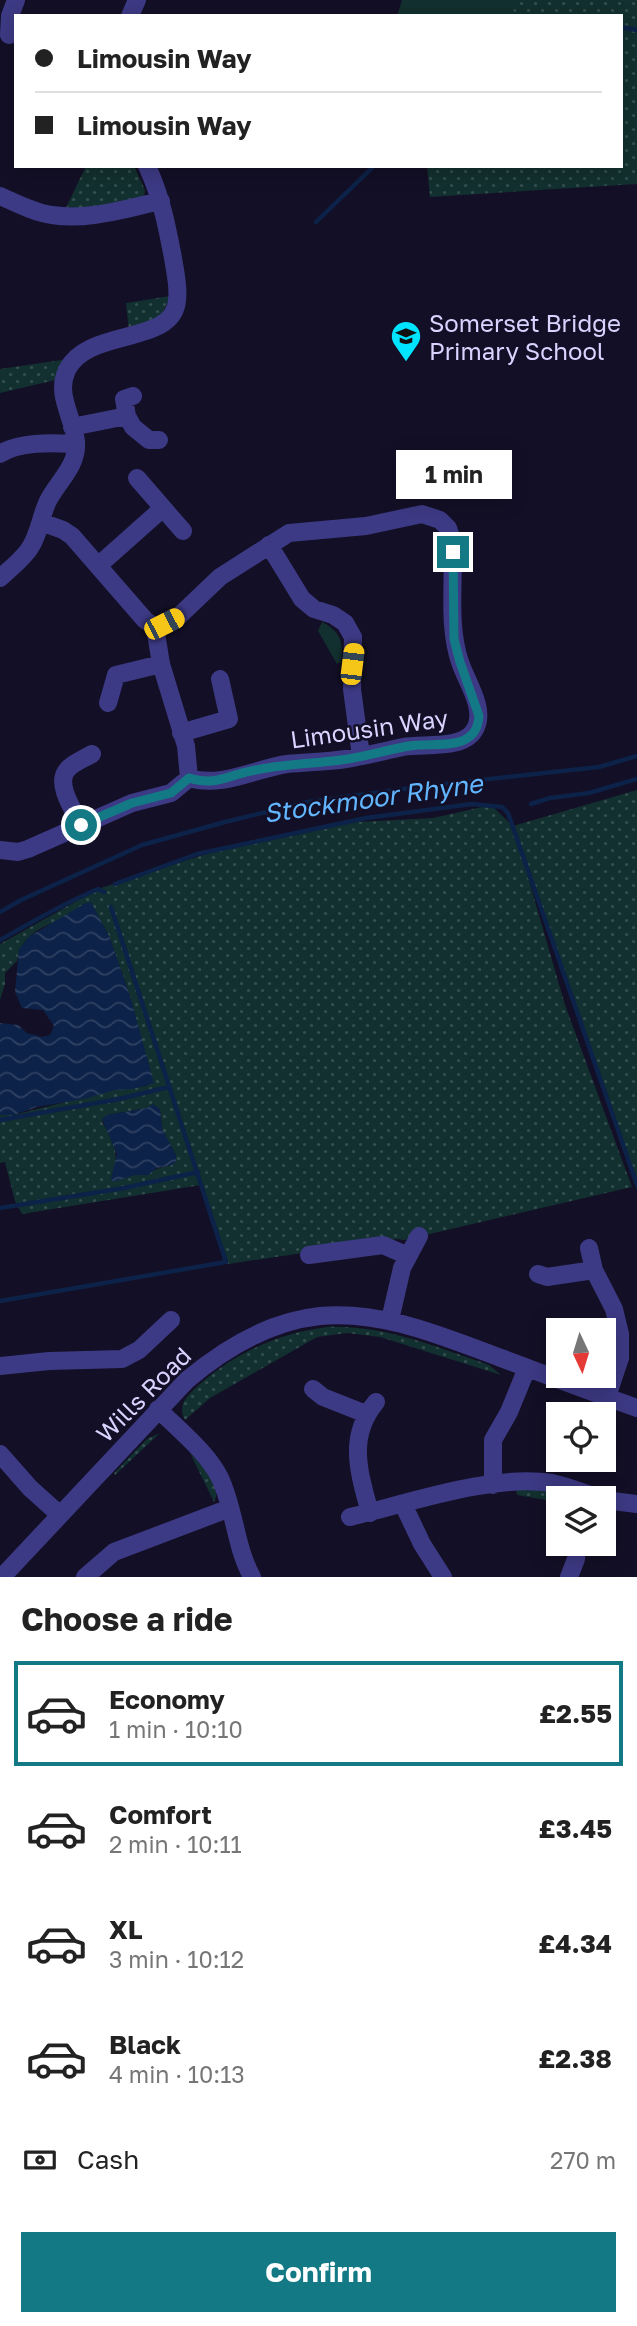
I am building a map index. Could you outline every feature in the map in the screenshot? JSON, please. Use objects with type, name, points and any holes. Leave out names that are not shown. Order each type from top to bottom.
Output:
[{"type":"street","points":[[8,35],[10,16],[16,0]]},
{"type":"street","points":[[0,578],[29,550],[48,502],[73,460],[74,435],[65,402],[63,382],[66,370],[75,358],[94,345],[157,327],[174,312],[178,302],[161,201],[148,168]]},
{"type":"street","points":[[0,196],[49,215],[62,216],[109,212],[161,201]]},
{"type":"street","points":[[133,396],[124,399],[127,416],[133,427],[149,440],[159,440]]},
{"type":"street","points":[[0,454],[7,449],[74,435],[127,416]]},
{"type":"street","points":[[137,478],[183,531]]},
{"type":"street","points":[[99,565],[163,508]]},
{"type":"street","name":"Limousin Way","points":[[155,627],[178,617],[220,577],[289,533],[366,526],[414,514],[431,516],[448,528],[452,540],[454,639],[476,704],[478,725],[473,733],[458,742],[286,764],[249,771],[218,782],[189,778]]},
{"type":"street","points":[[0,850],[18,852],[132,803],[171,793],[189,778],[190,769],[161,664],[155,627],[145,620],[72,536],[41,522]]},
{"type":"street","points":[[269,545],[302,598],[314,609],[333,615],[345,623],[353,637],[352,689],[360,756]]},
{"type":"street","points":[[108,703],[116,675],[161,664]]},
{"type":"street","points":[[181,733],[229,719],[220,679]]},
{"type":"street","points":[[81,825],[67,796],[63,777],[66,770],[92,754]]},
{"type":"street","points":[[390,1320],[398,1279],[419,1236]]},
{"type":"street","points":[[320,1257],[383,1245],[408,1256]]},
{"type":"street","points":[[589,1248],[594,1270],[614,1309],[620,1334],[620,1358],[607,1397]]},
{"type":"street","points":[[543,1280],[594,1270]]},
{"type":"street","name":"Wills Road","points":[[2,1577],[187,1380],[216,1357],[255,1335],[278,1326],[319,1316],[341,1315],[390,1320],[637,1408]]},
{"type":"street","points":[[0,1366],[49,1361],[122,1359],[139,1350],[171,1320]]},
{"type":"street","points":[[493,1485],[494,1440],[527,1368]]},
{"type":"street","points":[[316,1399],[371,1408],[358,1439],[357,1452],[370,1513]]},
{"type":"street","points":[[158,1409],[215,1470],[252,1577]]},
{"type":"street","points":[[0,1454],[30,1488],[60,1515]]},
{"type":"street","points":[[350,1517],[432,1496],[493,1485],[544,1482],[563,1486]]},
{"type":"street","points":[[616,1501],[637,1504]]},
{"type":"street","points":[[403,1504],[422,1544],[443,1577]]},
{"type":"street","points":[[93,1574],[114,1552],[230,1508]]},
{"type":"street","points":[[569,1577],[576,1556]]},
{"type":"green space","points":[[402,0],[509,0],[515,14],[398,14]]},
{"type":"green space","points":[[411,0],[637,0],[637,184],[430,197],[427,168],[623,168],[623,14],[412,14]]},
{"type":"green space","points":[[85,168],[135,168],[145,190],[144,196],[128,203],[65,210]]},
{"type":"green space","points":[[170,296],[160,316],[145,326],[129,331],[126,303]]},
{"type":"green space","points":[[75,358],[64,378],[0,393],[0,369]]},
{"type":"green space","points":[[322,622],[337,633],[341,643],[341,662],[337,664],[318,631]]},
{"type":"green space","points":[[637,790],[637,1190],[520,849],[565,1005],[632,1187],[404,1240],[228,1264],[201,1185],[22,1214],[15,1201],[5,1162],[0,1163],[0,1115],[13,1115],[114,1090],[146,1086],[153,1082],[130,996],[110,938],[91,903],[84,904],[65,917],[44,926],[27,939],[17,961],[5,973],[0,1000],[0,944],[98,889],[231,846],[338,823],[433,818],[491,805],[513,826]],"holes":[[[147,1108],[160,1109],[162,1129],[176,1155],[172,1165],[144,1174],[133,1173],[115,1165],[113,1142],[102,1122],[107,1115]]]},
{"type":"green space","points":[[327,1327],[348,1327],[410,1338],[489,1365],[501,1375],[380,1337],[347,1333],[317,1337],[210,1398],[185,1420],[182,1409],[188,1396],[228,1362],[276,1339]]},
{"type":"green space","points":[[160,1433],[115,1475],[147,1439]]},
{"type":"green space","points":[[190,1453],[213,1482],[216,1489],[214,1502]]},
{"type":"green space","points":[[516,1489],[546,1489],[546,1500],[517,1495]]},
{"type":"water","points":[[91,902],[110,938],[130,996],[154,1083],[37,1107],[13,1115],[0,1115],[0,1023],[18,1025],[27,1033],[42,1037],[50,1035],[54,1026],[43,1010],[22,1008],[15,992],[19,949],[30,936]]},
{"type":"water","points":[[153,1104],[160,1109],[162,1129],[176,1155],[176,1162],[157,1168],[148,1175],[135,1175],[113,1182],[111,1178],[117,1154],[102,1119],[107,1115],[147,1108]]},
{"type":"waterway","points":[[623,27],[637,30]]},
{"type":"waterway","points":[[316,222],[372,168]]},
{"type":"waterway","name":"Stockmoor Rhyne","points":[[0,912],[142,845],[225,822],[308,802],[599,767],[637,756]]},
{"type":"waterway","points":[[531,804],[550,798],[589,793],[637,779]]},
{"type":"waterway","points":[[115,884],[197,854],[366,818],[472,804],[502,807],[508,813],[637,1185]]},
{"type":"waterway","points":[[0,940],[85,894],[98,889],[104,892]]},
{"type":"waterway","points":[[0,1301],[226,1262],[111,907]]},
{"type":"waterway","points":[[0,1120],[119,1099],[169,1087]]},
{"type":"waterway","points":[[0,1208],[124,1188],[198,1172]]},
{"type":"place","name":"Somerset Bridge Primary School","points":[[406,363]]},
{"type":"route","points":[[81,825],[143,799],[171,793],[189,778],[218,782],[249,771],[286,764],[344,760],[411,746],[458,742],[467,738],[478,725],[479,716],[454,639],[453,552]]}]
